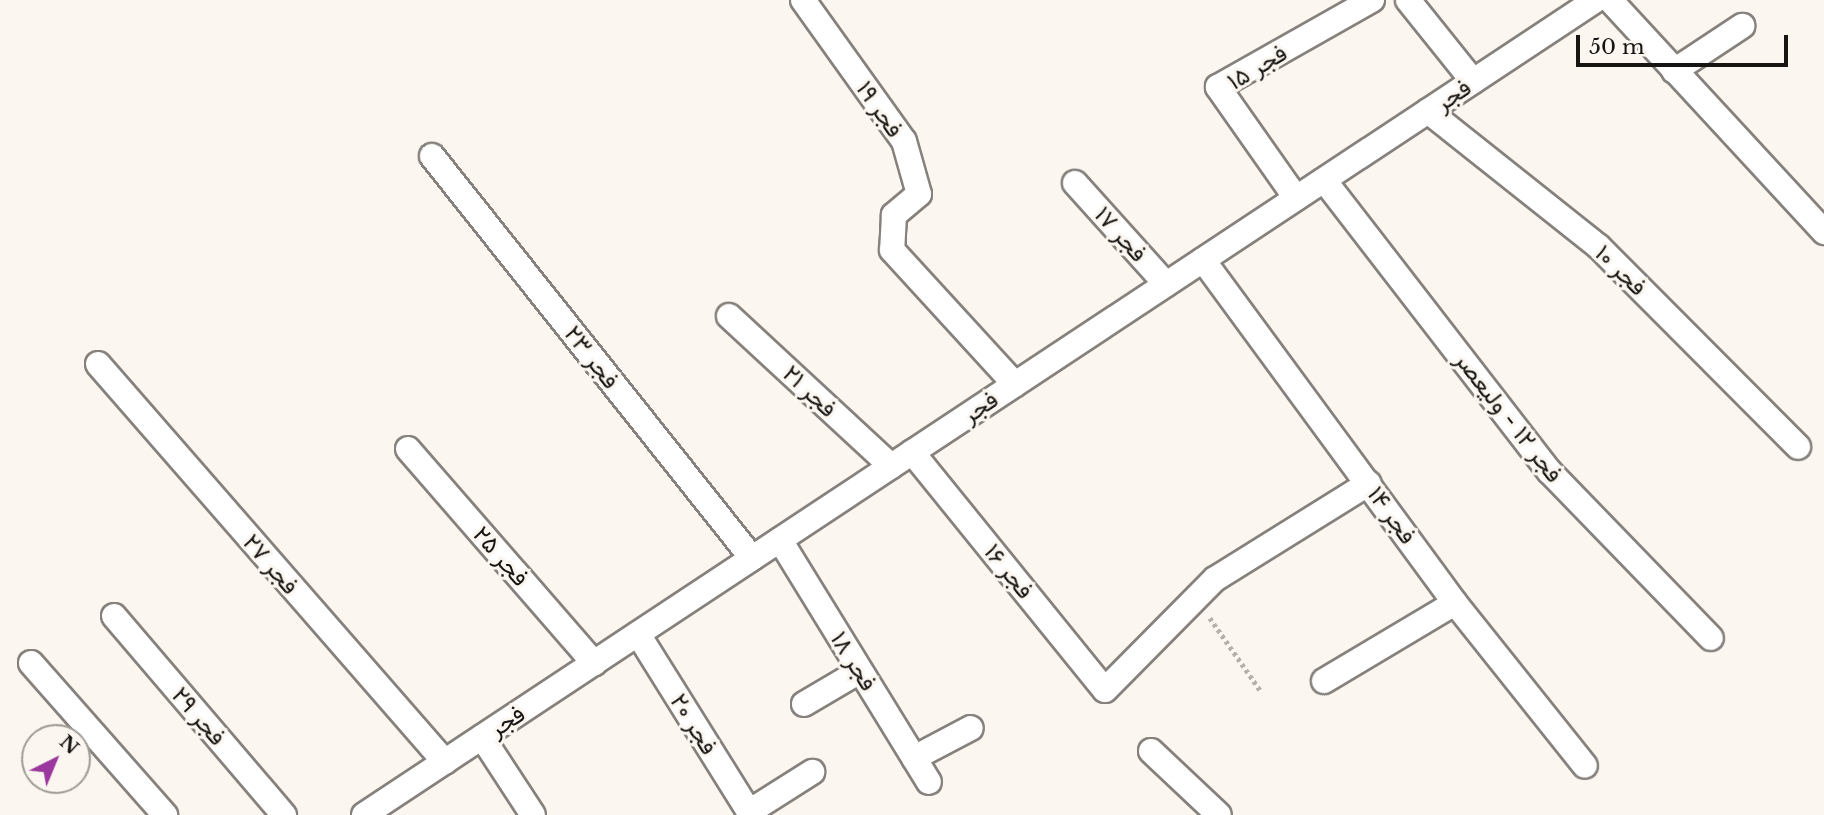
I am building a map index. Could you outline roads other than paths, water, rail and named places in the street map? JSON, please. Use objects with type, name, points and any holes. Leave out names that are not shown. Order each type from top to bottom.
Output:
[{"type":"street","name":"فجر ۱۹","points":[[803,0],[904,141],[919,194],[894,215],[892,250],[1015,384]]},
{"type":"street","name":"فجر ۱۵","points":[[1296,198],[1219,87],[1372,0]]},
{"type":"street","points":[[1408,0],[1473,81]]},
{"type":"street","name":"فجر","points":[[365,815],[1596,0]]},
{"type":"street","points":[[1610,0],[1824,232]]},
{"type":"street","points":[[1674,71],[1742,26]]},
{"type":"street","name":"فجر ۱۰","points":[[1428,111],[1599,247],[1798,447]]},
{"type":"street","name":"فجر ۲۳","points":[[432,156],[752,558]]},
{"type":"street","name":"فجر ۱۲ - ولیعصر","points":[[1324,180],[1550,472],[1711,638]]},
{"type":"street","name":"فجر ۱۷","points":[[1075,183],[1166,285]]},
{"type":"street","name":"فجر ۱۴","points":[[1203,260],[1455,603],[1585,766]]},
{"type":"street","name":"فجر ۲۱","points":[[729,316],[891,466]]},
{"type":"street","name":"فجر ۲۷","points":[[98,364],[445,762]]},
{"type":"street","name":"فجر ۲۵","points":[[408,449],[594,663]]},
{"type":"street","name":"فجر ۱۶","points":[[912,452],[1105,690],[1182,617],[1196,597],[1215,579],[1369,483]]},
{"type":"street","name":"فجر ۱۸","points":[[780,540],[929,782]]},
{"type":"street","points":[[1324,681],[1455,603]]},
{"type":"street","name":"فجر ۲۹","points":[[114,616],[284,815]]},
{"type":"street","name":"فجر ۲۰","points":[[638,634],[750,813]]},
{"type":"street","points":[[31,663],[165,815]]},
{"type":"street","points":[[804,704],[860,671]]},
{"type":"street","points":[[914,758],[971,727]]},
{"type":"street","points":[[482,737],[533,815]]},
{"type":"street","points":[[1152,751],[1219,815]]},
{"type":"street","points":[[750,813],[812,772]]}]
